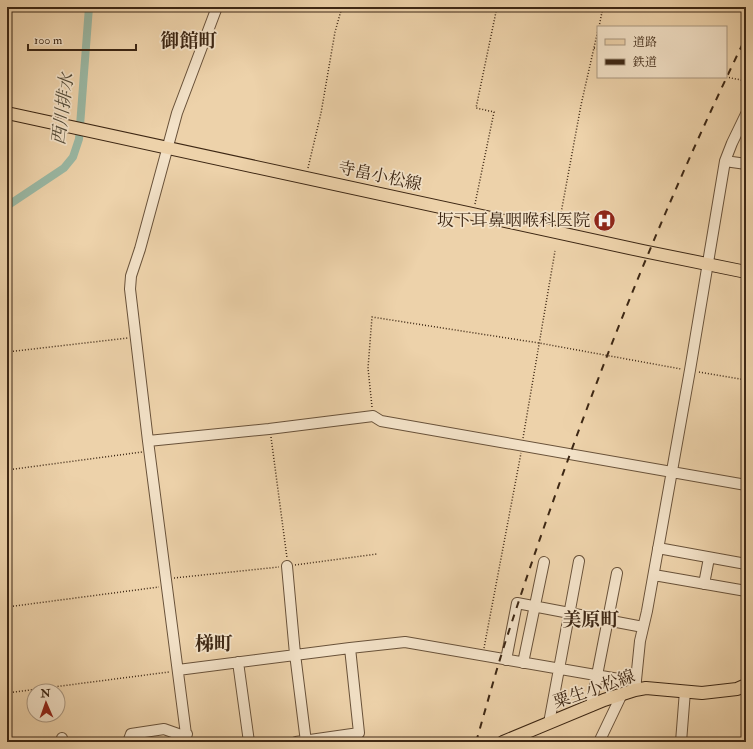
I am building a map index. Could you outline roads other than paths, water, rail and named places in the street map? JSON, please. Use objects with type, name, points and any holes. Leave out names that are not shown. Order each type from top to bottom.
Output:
[{"type":"main road","name":"寺畠小松線","points":[[7,113],[168,149],[746,272]]},
{"type":"main road","name":"粟生小松線","points":[[511,740],[591,706],[621,696],[635,686],[702,693],[737,689],[746,685]]},
{"type":"street","points":[[187,738],[130,289],[131,276],[140,249],[177,113],[217,7]]},
{"type":"street","points":[[178,670],[295,654],[405,642],[597,675],[635,686],[640,641],[654,574],[726,161],[732,143],[746,114]]},
{"type":"street","points":[[726,161],[746,164]]},
{"type":"street","points":[[149,446],[373,416],[381,422],[746,485]]},
{"type":"street","points":[[658,548],[746,564]]},
{"type":"street","points":[[704,584],[709,558]]},
{"type":"street","points":[[549,723],[579,561]]},
{"type":"street","points":[[523,663],[544,562]]},
{"type":"street","points":[[288,566],[303,742],[359,733],[350,648]]},
{"type":"street","points":[[591,706],[617,573]]},
{"type":"street","points":[[654,574],[746,591]]},
{"type":"street","points":[[506,660],[516,603],[643,627]]},
{"type":"street","points":[[238,662],[249,742]]},
{"type":"street","points":[[681,742],[685,691]]},
{"type":"street","points":[[599,742],[621,696]]},
{"type":"street","points":[[128,742],[131,734],[164,729],[187,738]]},
{"type":"waterway","name":"西川排水","points":[[7,206],[64,168],[73,157],[79,139],[89,7]]},
{"type":"railway","points":[[727,77],[746,37]]},
{"type":"railway","points":[[476,742],[506,640],[558,486],[586,410],[646,259],[726,78]]},
{"type":"place","name":"坂下耳鼻咽喉科医院","points":[[605,220]]},
{"type":"district","name":"御館町","points":[[189,41]]},
{"type":"district","name":"美原町","points":[[591,620]]},
{"type":"district","name":"梯町","points":[[214,644]]}]
